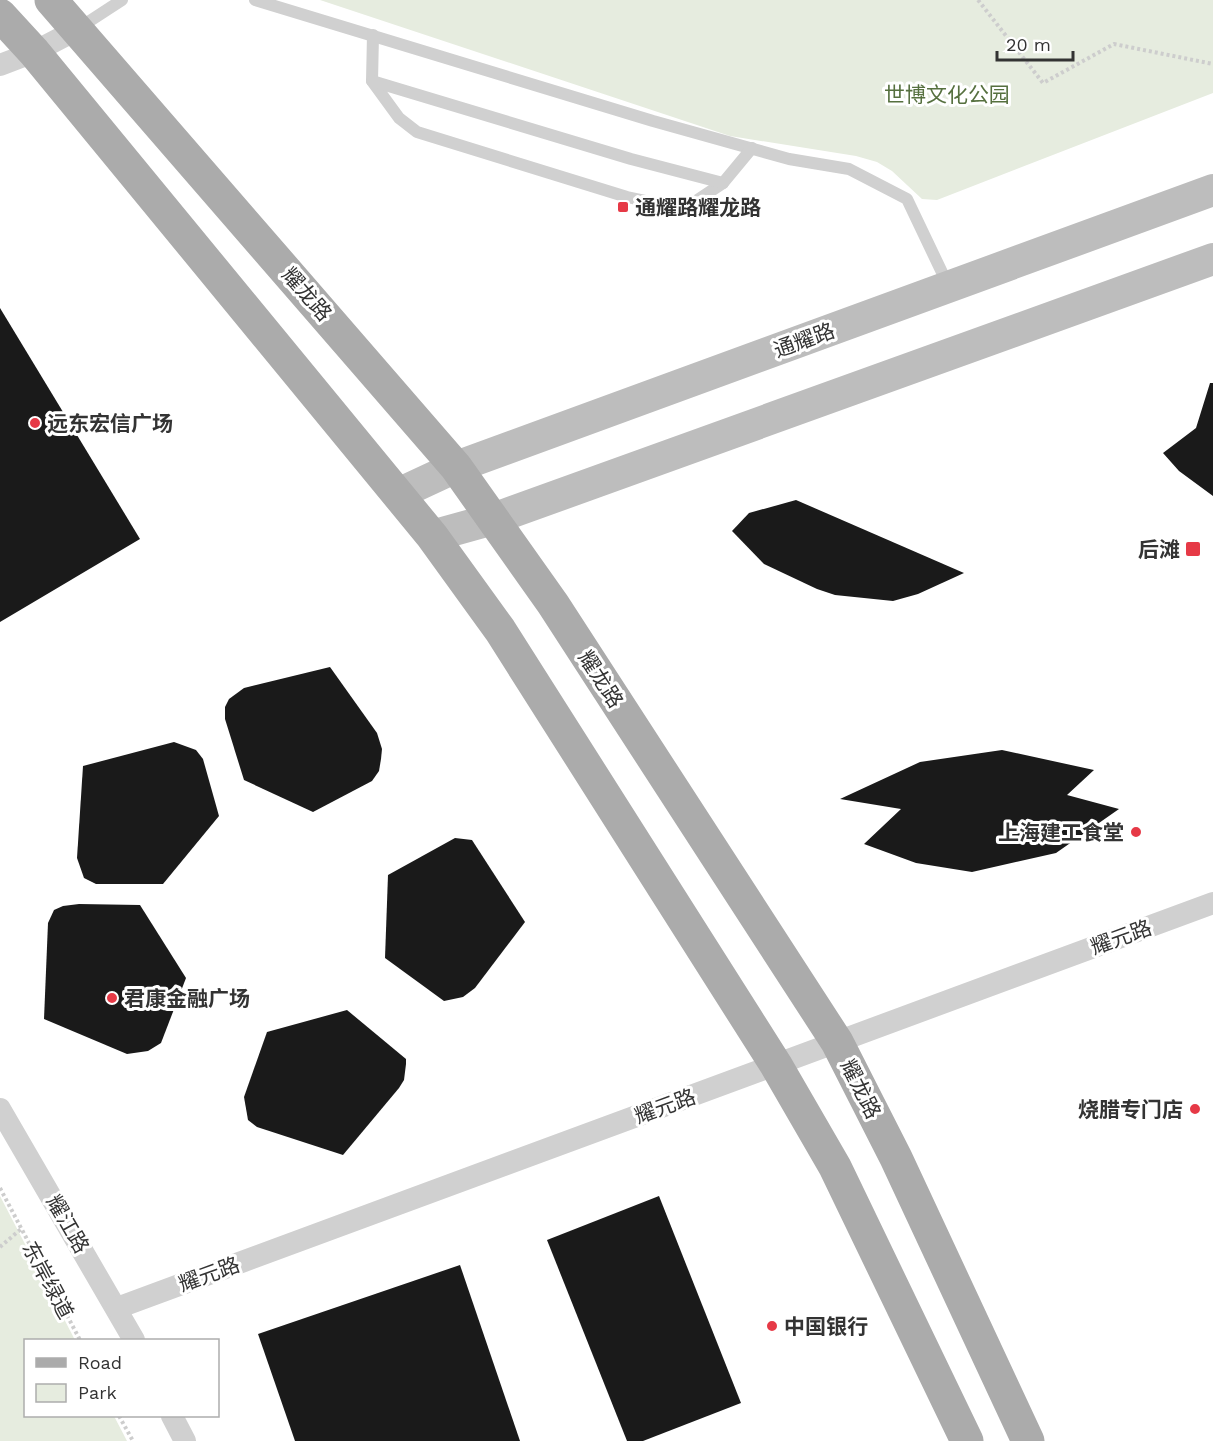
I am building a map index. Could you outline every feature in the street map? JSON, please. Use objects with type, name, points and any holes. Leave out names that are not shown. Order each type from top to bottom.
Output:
[{"type":"main road","name":"耀龙路","points":[[51,0],[456,467],[553,604],[837,1042],[896,1158],[1028,1441]]},
{"type":"main road","points":[[0,15],[34,52],[398,494],[432,536],[500,630],[776,1065],[835,1167],[967,1441]]},
{"type":"street","points":[[0,65],[34,52],[78,29]]},
{"type":"street","name":"通耀路","points":[[398,494],[456,467],[1213,190]]},
{"type":"street","points":[[432,536],[493,519],[1213,259]]},
{"type":"street","name":"耀元路","points":[[117,1308],[1213,903]]},
{"type":"street","name":"耀江路","points":[[0,1109],[133,1339]]},
{"type":"street","points":[[173,1417],[185,1441]]},
{"type":"lane","points":[[78,29],[122,0]]},
{"type":"lane","points":[[255,0],[789,159],[849,169],[907,199],[949,287]]},
{"type":"lane","points":[[373,35],[372,81],[399,118],[417,132],[627,197],[684,209],[723,183],[752,148]]},
{"type":"lane","points":[[372,81],[631,159],[723,183]]},
{"type":"path","points":[[978,0],[1043,83],[1114,44],[1213,63]]},
{"type":"path","name":"东岸绿道","points":[[0,1188],[79,1339]]},
{"type":"path","points":[[0,1247],[21,1229]]},
{"type":"path","points":[[120,1417],[133,1441]]},
{"type":"green space","name":"世博文化公园","points":[[320,0],[1213,0],[1213,93],[937,200],[922,199],[892,171],[877,162],[856,156],[730,136]]},
{"type":"green space","points":[[0,1196],[74,1339],[24,1339],[24,1417],[115,1417],[127,1441],[0,1441]]},
{"type":"building","name":"远东宏信广场","points":[[0,308],[140,539],[0,622]]},
{"type":"building","points":[[1210,383],[1213,383],[1213,496],[1179,471],[1163,453],[1196,428]]},
{"type":"building","points":[[796,500],[964,573],[918,594],[893,601],[835,595],[817,589],[764,564],[732,531],[749,513]]},
{"type":"building","points":[[330,667],[377,733],[382,749],[381,759],[379,771],[372,781],[313,812],[244,780],[225,719],[225,707],[229,699],[244,688]]},
{"type":"building","points":[[174,742],[196,750],[203,759],[219,816],[163,884],[96,884],[84,878],[77,858],[83,766]]},
{"type":"building","points":[[1002,750],[1094,770],[1067,795],[1119,809],[1056,853],[972,872],[916,863],[864,844],[901,809],[840,799],[920,762]]},
{"type":"building","points":[[455,838],[472,840],[525,922],[475,988],[463,997],[444,1001],[385,958],[388,875]]},
{"type":"building","name":"君康金融广场","points":[[79,904],[140,905],[186,978],[161,1043],[148,1051],[127,1054],[44,1019],[48,923],[54,910]]},
{"type":"building","name":"君康金融广场","points":[[347,1010],[406,1059],[406,1064],[404,1080],[399,1088],[343,1155],[257,1127],[248,1120],[244,1097],[267,1032]]},
{"type":"building","points":[[659,1196],[741,1403],[643,1441],[627,1441],[547,1240]]},
{"type":"building","points":[[460,1265],[520,1441],[295,1441],[258,1334]]},
{"type":"place","name":"通耀路耀龙路","points":[[623,207]]},
{"type":"place","name":"远东宏信广场","points":[[35,423]]},
{"type":"place","name":"后滩","points":[[1193,549]]},
{"type":"place","name":"上海建工食堂","points":[[1136,832]]},
{"type":"place","name":"君康金融广场","points":[[112,998]]},
{"type":"place","name":"烧腊专门店","points":[[1195,1109]]},
{"type":"place","name":"中国银行","points":[[772,1326]]}]
